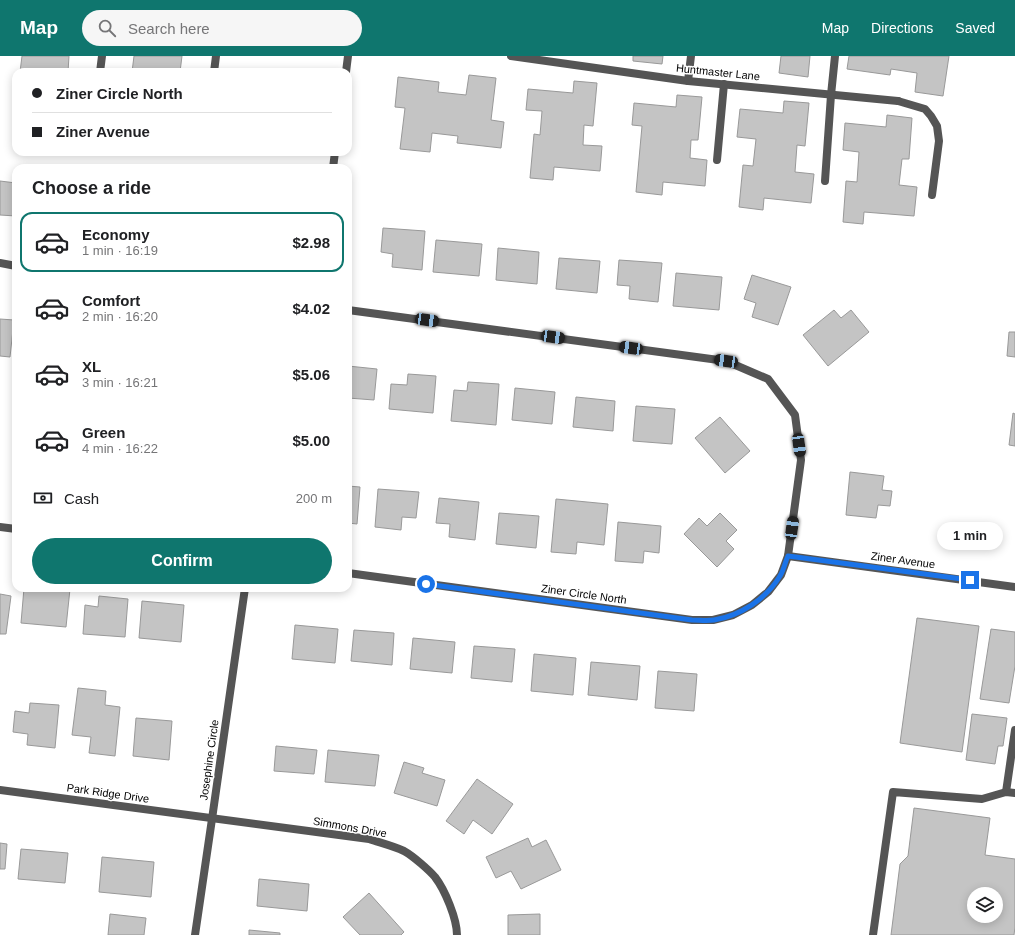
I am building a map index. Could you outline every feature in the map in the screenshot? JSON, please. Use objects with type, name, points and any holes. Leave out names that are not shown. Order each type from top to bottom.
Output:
[{"type":"street","points":[[100,68],[102,56]]},
{"type":"street","points":[[214,68],[216,56]]},
{"type":"street","points":[[346,68],[348,56]]},
{"type":"street","name":"Huntmaster Lane","points":[[511,56],[536,58],[688,81],[898,101],[925,109],[937,126],[939,142],[932,196]]},
{"type":"street","points":[[688,81],[691,56]]},
{"type":"street","points":[[825,181],[835,56]]},
{"type":"street","points":[[717,160],[724,84]]},
{"type":"street","points":[[0,263],[12,265]]},
{"type":"street","name":"Ziner Circle North","points":[[352,311],[726,361],[768,379],[795,415],[801,460],[788,556],[780,576],[768,592],[752,605],[733,615],[713,620],[692,620],[352,574]]},
{"type":"street","points":[[0,527],[12,528]]},
{"type":"street","name":"Ziner Avenue","points":[[788,556],[1015,587]]},
{"type":"street","name":"Josephine Circle","points":[[195,935],[243,592]]},
{"type":"street","points":[[1006,792],[1015,730]]},
{"type":"street","name":"Park Ridge Drive","points":[[0,790],[212,819]]},
{"type":"street","points":[[873,935],[893,792],[982,799],[1006,792],[1015,794]]},
{"type":"street","name":"Simmons Drive","points":[[212,819],[369,839],[388,844],[406,852],[435,878],[446,896],[452,912],[457,935]]},
{"type":"building","points":[[22,56],[69,56],[68,68],[20,68]]},
{"type":"building","points":[[134,56],[182,56],[180,68],[132,68]]},
{"type":"building","points":[[633,56],[663,56],[662,64],[633,61]]},
{"type":"building","points":[[781,56],[810,56],[808,77],[779,73]]},
{"type":"building","points":[[849,56],[949,56],[943,96],[915,92],[917,73],[891,69],[890,75],[847,69]]},
{"type":"building","points":[[469,75],[496,78],[491,120],[504,122],[501,148],[457,143],[458,136],[432,133],[430,152],[400,149],[405,108],[395,107],[398,77],[439,82],[438,92],[466,95]]},
{"type":"building","points":[[574,81],[597,83],[593,126],[584,125],[583,145],[602,146],[600,171],[554,167],[553,180],[530,178],[534,134],[540,135],[542,111],[526,110],[528,89],[573,93]]},
{"type":"building","points":[[677,95],[702,97],[698,140],[691,140],[690,158],[707,160],[705,186],[663,182],[662,195],[636,192],[642,126],[632,125],[634,103],[676,107]]},
{"type":"building","points":[[784,101],[809,103],[805,146],[797,145],[795,172],[814,174],[811,203],[764,198],[763,210],[739,207],[743,165],[753,166],[756,139],[737,137],[740,109],[783,113]]},
{"type":"building","points":[[887,115],[912,118],[909,159],[902,159],[899,185],[917,187],[914,216],[864,212],[863,224],[843,222],[846,181],[857,182],[859,152],[843,150],[845,123],[886,127]]},
{"type":"building","points":[[0,181],[12,182],[12,216],[0,215]]},
{"type":"building","points":[[383,228],[425,231],[422,270],[392,267],[393,254],[381,252]]},
{"type":"building","points":[[436,240],[482,244],[479,276],[433,272]]},
{"type":"building","points":[[498,248],[539,252],[537,284],[496,280]]},
{"type":"building","points":[[559,258],[600,261],[597,293],[556,289]]},
{"type":"building","points":[[619,260],[662,263],[658,302],[629,299],[630,286],[617,285]]},
{"type":"building","points":[[676,273],[722,277],[719,310],[673,306]]},
{"type":"building","points":[[752,275],[791,287],[778,325],[752,317],[756,303],[744,299]]},
{"type":"building","points":[[834,310],[841,318],[851,310],[869,332],[828,366],[803,335]]},
{"type":"building","points":[[0,319],[12,320],[10,357],[0,356]]},
{"type":"building","points":[[1009,332],[1015,332],[1015,357],[1007,356]]},
{"type":"building","points":[[352,366],[377,369],[374,400],[352,398]]},
{"type":"building","points":[[408,374],[436,376],[433,413],[389,409],[391,384],[407,385]]},
{"type":"building","points":[[468,382],[499,384],[496,425],[451,421],[454,390],[467,391]]},
{"type":"building","points":[[515,388],[555,392],[552,424],[512,420]]},
{"type":"building","points":[[576,397],[615,401],[613,431],[573,427]]},
{"type":"building","points":[[636,406],[675,409],[672,444],[633,441]]},
{"type":"building","points":[[1013,413],[1015,414],[1015,446],[1009,445]]},
{"type":"building","points":[[720,417],[750,451],[725,473],[695,438]]},
{"type":"building","points":[[850,472],[884,476],[882,490],[892,491],[890,506],[878,505],[876,518],[846,515]]},
{"type":"building","points":[[352,486],[360,487],[357,524],[352,523]]},
{"type":"building","points":[[378,489],[419,492],[416,518],[402,517],[401,530],[375,527]]},
{"type":"building","points":[[439,498],[479,502],[475,540],[449,537],[450,524],[436,523]]},
{"type":"building","points":[[556,499],[608,504],[604,545],[577,542],[576,554],[551,552]]},
{"type":"building","points":[[499,513],[539,516],[536,548],[496,544]]},
{"type":"building","points":[[720,513],[737,530],[726,541],[734,549],[717,567],[684,534],[699,518],[707,526]]},
{"type":"building","points":[[618,522],[661,526],[659,553],[644,551],[643,563],[615,561]]},
{"type":"building","points":[[24,592],[70,592],[66,627],[21,623]]},
{"type":"building","points":[[0,594],[11,596],[6,634],[0,634]]},
{"type":"building","points":[[99,596],[128,599],[125,637],[83,634],[85,605],[98,607]]},
{"type":"building","points":[[142,601],[184,605],[181,642],[139,638]]},
{"type":"building","points":[[917,618],[979,626],[962,752],[900,743]]},
{"type":"building","points":[[295,625],[338,629],[335,663],[292,659]]},
{"type":"building","points":[[991,629],[1015,632],[1015,666],[1009,703],[980,699]]},
{"type":"building","points":[[354,630],[394,633],[392,665],[351,661]]},
{"type":"building","points":[[413,638],[455,642],[452,673],[410,669]]},
{"type":"building","points":[[474,646],[515,649],[512,682],[471,678]]},
{"type":"building","points":[[534,654],[576,658],[573,695],[531,691]]},
{"type":"building","points":[[591,662],[640,666],[637,700],[588,695]]},
{"type":"building","points":[[658,671],[697,674],[694,711],[655,708]]},
{"type":"building","points":[[78,688],[106,691],[105,705],[120,707],[115,756],[89,753],[91,737],[72,735]]},
{"type":"building","points":[[30,703],[59,705],[55,748],[27,745],[28,734],[13,732],[15,711],[29,713]]},
{"type":"building","points":[[972,714],[1007,718],[1003,746],[998,746],[995,764],[966,760]]},
{"type":"building","points":[[136,718],[172,721],[169,760],[133,756]]},
{"type":"building","points":[[276,746],[317,750],[314,774],[274,771]]},
{"type":"building","points":[[328,750],[379,755],[375,786],[325,782]]},
{"type":"building","points":[[404,762],[424,768],[422,773],[445,780],[437,806],[394,793]]},
{"type":"building","points":[[477,779],[513,804],[492,834],[473,820],[464,834],[446,821]]},
{"type":"building","points":[[914,808],[990,818],[985,855],[1015,859],[1014,935],[891,935],[900,864],[908,856]]},
{"type":"building","points":[[528,838],[532,847],[546,840],[561,870],[521,889],[511,871],[496,878],[486,857]]},
{"type":"building","points":[[0,843],[7,844],[5,869],[0,869]]},
{"type":"building","points":[[21,849],[68,853],[65,883],[18,879]]},
{"type":"building","points":[[102,857],[154,862],[151,897],[99,892]]},
{"type":"building","points":[[259,879],[309,884],[307,911],[257,906]]},
{"type":"building","points":[[369,893],[404,932],[401,935],[360,935],[343,917]]},
{"type":"building","points":[[110,914],[146,918],[144,935],[108,935]]},
{"type":"building","points":[[540,914],[540,935],[508,935],[508,915]]},
{"type":"building","points":[[249,930],[280,933],[280,935],[249,935]]},
{"type":"route","points":[[426,584],[692,620],[713,620],[733,615],[752,605],[768,592],[780,576],[788,556],[970,580]]}]
